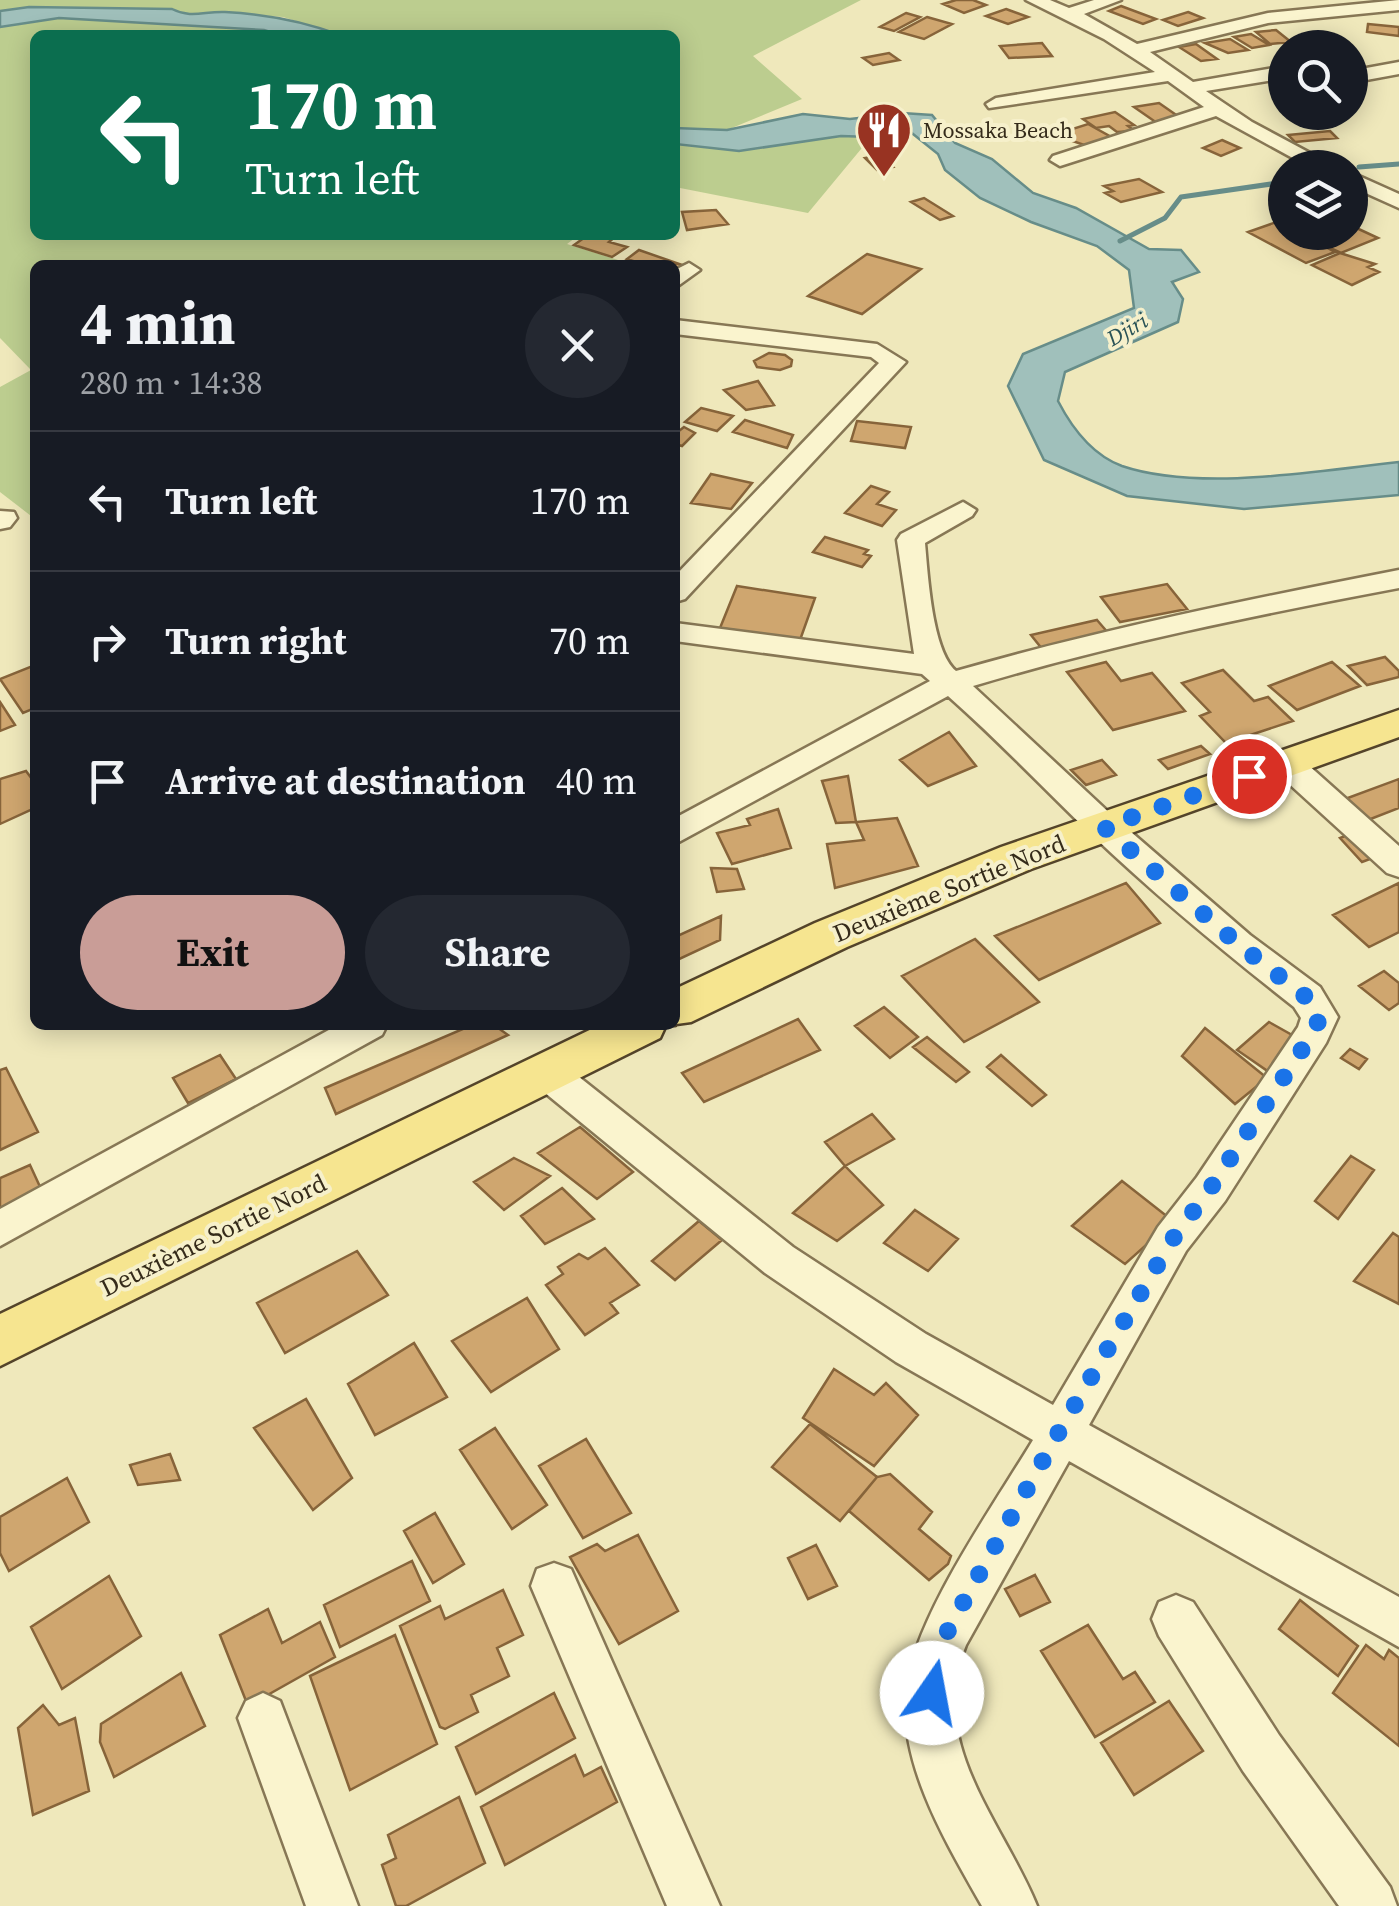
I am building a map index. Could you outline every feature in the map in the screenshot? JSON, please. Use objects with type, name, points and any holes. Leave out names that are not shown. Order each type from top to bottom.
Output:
[{"type":"main road","name":"Deuxième Sortie Nord","points":[[680,1007],[831,935],[1104,827],[1399,722]]},
{"type":"main road","name":"Deuxième Sortie Nord","points":[[0,1341],[633,1030]]},
{"type":"street","points":[[1036,0],[1139,49],[1219,109],[1295,150]]},
{"type":"street","points":[[1070,13],[1112,0]]},
{"type":"street","points":[[1139,49],[1284,17],[1354,5],[1399,4]]},
{"type":"street","points":[[1249,6],[1284,17]]},
{"type":"street","points":[[1368,75],[1399,68]]},
{"type":"street","points":[[996,104],[1173,75]]},
{"type":"street","points":[[1194,87],[1268,75]]},
{"type":"street","points":[[1060,160],[1219,109]]},
{"type":"street","points":[[1368,187],[1399,202]]},
{"type":"street","points":[[680,328],[877,352],[894,362],[680,588]]},
{"type":"street","points":[[940,674],[916,592],[911,540],[964,510]]},
{"type":"street","points":[[680,829],[940,674],[1399,578]]},
{"type":"street","points":[[680,633],[940,674],[1005,729],[1104,827],[1238,944],[1306,997],[1320,1017],[1210,1189],[1172,1240],[949,1628],[934,1666],[931,1719],[942,1764],[972,1839],[1010,1906]]},
{"type":"street","points":[[1286,763],[1399,865]]},
{"type":"street","points":[[0,1229],[361,1030]]},
{"type":"street","points":[[546,1072],[780,1260],[911,1348],[1399,1623]]},
{"type":"street","points":[[554,1586],[694,1906]]},
{"type":"street","points":[[1176,1619],[1261,1753],[1372,1906]]},
{"type":"street","points":[[263,1718],[332,1906]]},
{"type":"green space","points":[[0,0],[861,0],[753,56],[802,99],[727,130],[680,128],[680,30],[324,30],[283,17],[220,12],[187,17],[172,9],[85,7],[0,11]]},
{"type":"green space","points":[[59,18],[264,30],[30,30],[30,240],[572,240],[567,244],[618,260],[30,260],[30,369],[0,338],[0,27]]},
{"type":"green space","points":[[841,136],[871,137],[808,213],[680,188],[680,145],[739,151]]},
{"type":"green space","points":[[30,371],[30,515],[0,492],[0,387]]},
{"type":"water","points":[[29,7],[172,9],[192,14],[269,16],[324,30],[59,18],[0,27],[0,11]]},
{"type":"water","name":"Djiri","points":[[902,113],[932,115],[955,143],[992,159],[1033,193],[1076,208],[1149,249],[1181,250],[1199,272],[1172,282],[1183,299],[1178,322],[1065,372],[1058,401],[1076,431],[1101,455],[1122,466],[1153,474],[1222,479],[1399,462],[1399,495],[1244,509],[1127,496],[1044,460],[1008,386],[1023,354],[1134,308],[1129,270],[1097,246],[980,198],[945,170],[938,154],[908,130],[897,128],[871,137],[841,136],[739,151],[680,145],[680,128],[727,130],[803,114],[850,119]]},
{"type":"building","points":[[956,0],[986,5],[964,13],[943,4]]},
{"type":"building","points":[[1121,6],[1156,19],[1143,24],[1109,11]]},
{"type":"building","points":[[1006,9],[1028,17],[1008,24],[986,16]]},
{"type":"building","points":[[1188,12],[1203,18],[1178,26],[1163,20]]},
{"type":"building","points":[[906,13],[920,17],[894,31],[880,27]]},
{"type":"building","points":[[927,17],[952,24],[924,39],[899,32]]},
{"type":"building","points":[[1368,24],[1399,27],[1399,36],[1368,32]]},
{"type":"building","points":[[1268,31],[1268,42],[1256,32]]},
{"type":"building","points":[[1251,34],[1268,45],[1252,48],[1234,37]]},
{"type":"building","points":[[1230,39],[1248,50],[1228,53],[1205,43]]},
{"type":"building","points":[[1042,43],[1052,56],[1009,58],[1000,46]]},
{"type":"building","points":[[1196,44],[1217,59],[1201,61],[1179,47]]},
{"type":"building","points":[[889,53],[899,60],[873,65],[863,58]]},
{"type":"building","points":[[1159,103],[1182,119],[1157,123],[1134,107]]},
{"type":"building","points":[[1115,112],[1134,125],[1128,126],[1135,131],[1096,128],[1083,119]]},
{"type":"building","points":[[1088,124],[1113,138],[1087,146],[1061,137],[1068,135],[1063,132]]},
{"type":"building","points":[[1330,131],[1337,138],[1295,142],[1288,135]]},
{"type":"building","points":[[1222,140],[1240,148],[1221,156],[1203,148]]},
{"type":"building","points":[[881,155],[893,167],[877,170],[865,158]]},
{"type":"building","points":[[1139,179],[1162,192],[1121,202],[1105,193],[1113,191],[1104,186]]},
{"type":"building","points":[[924,198],[953,216],[940,220],[911,202]]},
{"type":"building","points":[[716,210],[728,224],[687,230],[682,212]]},
{"type":"building","points":[[1268,225],[1268,243],[1248,232]]},
{"type":"building","points":[[581,240],[611,240],[609,242],[627,247],[612,257],[574,245]]},
{"type":"building","points":[[639,250],[668,260],[630,260],[627,259]]},
{"type":"building","points":[[1282,250],[1335,252],[1306,263]]},
{"type":"building","points":[[1340,253],[1375,264],[1368,267],[1379,272],[1352,285],[1312,265]]},
{"type":"building","points":[[867,254],[921,269],[862,314],[808,296]]},
{"type":"building","points":[[769,353],[785,355],[792,360],[791,366],[780,370],[757,367],[754,361]]},
{"type":"building","points":[[758,381],[774,405],[746,410],[724,390]]},
{"type":"building","points":[[701,408],[733,416],[717,431],[685,422]]},
{"type":"building","points":[[745,420],[793,435],[787,448],[733,432]]},
{"type":"building","points":[[857,421],[911,427],[905,448],[851,441]]},
{"type":"building","points":[[684,427],[695,433],[682,446],[680,445],[680,430]]},
{"type":"building","points":[[711,474],[752,483],[731,509],[691,503]]},
{"type":"building","points":[[871,486],[889,492],[877,504],[896,510],[882,526],[845,513]]},
{"type":"building","points":[[825,537],[868,550],[864,554],[871,556],[862,567],[813,552]]},
{"type":"building","points":[[1167,584],[1187,609],[1120,622],[1101,597]]},
{"type":"building","points":[[737,586],[815,598],[800,640],[720,628]]},
{"type":"building","points":[[1097,620],[1109,634],[1043,650],[1031,635]]},
{"type":"building","points":[[1385,657],[1399,671],[1399,677],[1367,685],[1348,666]]},
{"type":"building","points":[[1106,662],[1121,681],[1152,673],[1185,711],[1113,730],[1067,672]]},
{"type":"building","points":[[1332,662],[1360,686],[1297,710],[1269,686]]},
{"type":"building","points":[[30,667],[30,710],[23,713],[0,679]]},
{"type":"building","points":[[1223,670],[1254,701],[1268,697],[1293,721],[1226,743],[1200,716],[1210,712],[1182,683]]},
{"type":"building","points":[[0,702],[15,725],[0,731]]},
{"type":"building","points":[[949,732],[976,766],[928,786],[900,760]]},
{"type":"building","points":[[1201,746],[1210,754],[1168,769],[1159,760]]},
{"type":"building","points":[[1102,760],[1116,775],[1086,785],[1071,770]]},
{"type":"building","points":[[26,771],[30,776],[30,810],[0,824],[0,779]]},
{"type":"building","points":[[848,776],[856,822],[836,823],[822,781]]},
{"type":"building","points":[[1399,779],[1399,808],[1368,820],[1345,799]]},
{"type":"building","points":[[778,809],[791,848],[732,864],[717,833],[750,825],[747,819]]},
{"type":"building","points":[[897,818],[918,866],[835,888],[827,844],[864,840],[856,822]]},
{"type":"building","points":[[1355,832],[1378,856],[1362,862],[1340,838]]},
{"type":"building","points":[[711,868],[737,869],[744,889],[717,892]]},
{"type":"building","points":[[1126,883],[1160,923],[1039,980],[995,936]]},
{"type":"building","points":[[1399,883],[1399,932],[1369,947],[1333,915]]},
{"type":"building","points":[[721,916],[720,940],[680,959],[680,935]]},
{"type":"building","points":[[975,939],[1039,1002],[964,1042],[902,976]]},
{"type":"building","points":[[1384,971],[1399,983],[1399,1003],[1389,1010],[1359,986]]},
{"type":"building","points":[[884,1007],[918,1037],[890,1058],[855,1026]]},
{"type":"building","points":[[798,1019],[820,1050],[704,1102],[682,1073]]},
{"type":"building","points":[[1269,1022],[1317,1049],[1282,1081],[1237,1050]]},
{"type":"building","points":[[1205,1028],[1267,1078],[1235,1104],[1182,1056]]},
{"type":"building","points":[[460,1030],[501,1030],[508,1035],[336,1114],[325,1088]]},
{"type":"building","points":[[927,1037],[969,1072],[956,1082],[913,1047]]},
{"type":"building","points":[[1350,1049],[1367,1059],[1359,1069],[1341,1058]]},
{"type":"building","points":[[220,1055],[236,1079],[188,1103],[173,1078]]},
{"type":"building","points":[[1001,1055],[1046,1095],[1032,1106],[987,1067]]},
{"type":"building","points":[[6,1068],[38,1132],[0,1150],[0,1070]]},
{"type":"building","points":[[872,1114],[894,1139],[845,1166],[825,1142]]},
{"type":"building","points":[[580,1127],[633,1172],[597,1199],[538,1153]]},
{"type":"building","points":[[1351,1156],[1374,1170],[1338,1219],[1315,1201]]},
{"type":"building","points":[[514,1158],[550,1176],[504,1210],[474,1182]]},
{"type":"building","points":[[30,1165],[47,1202],[0,1225],[0,1178]]},
{"type":"building","points":[[845,1166],[883,1205],[837,1241],[793,1213]]},
{"type":"building","points":[[1122,1181],[1173,1221],[1125,1264],[1072,1226]]},
{"type":"building","points":[[562,1188],[594,1219],[545,1244],[521,1216]]},
{"type":"building","points":[[915,1210],[958,1239],[928,1271],[884,1243]]},
{"type":"building","points":[[699,1221],[722,1240],[675,1280],[652,1261]]},
{"type":"building","points":[[1393,1233],[1399,1237],[1399,1304],[1354,1281]]},
{"type":"building","points":[[605,1248],[639,1285],[610,1303],[618,1313],[585,1335],[546,1285],[563,1274],[558,1267],[579,1254],[588,1259]]},
{"type":"building","points":[[357,1251],[388,1295],[285,1353],[257,1303]]},
{"type":"building","points":[[527,1298],[559,1349],[491,1392],[452,1341]]},
{"type":"building","points":[[414,1343],[447,1397],[375,1435],[348,1384]]},
{"type":"building","points":[[834,1369],[874,1395],[886,1383],[918,1415],[874,1466],[803,1418]]},
{"type":"building","points":[[306,1399],[352,1478],[313,1510],[254,1428]]},
{"type":"building","points":[[810,1424],[877,1477],[840,1521],[772,1467]]},
{"type":"building","points":[[495,1428],[547,1505],[512,1529],[460,1450]]},
{"type":"building","points":[[586,1439],[631,1513],[583,1538],[539,1466]]},
{"type":"building","points":[[170,1454],[180,1480],[138,1485],[130,1465]]},
{"type":"building","points":[[890,1474],[932,1512],[919,1529],[951,1556],[948,1564],[929,1580],[849,1511],[877,1477]]},
{"type":"building","points":[[67,1478],[89,1522],[9,1571],[0,1553],[0,1517]]},
{"type":"building","points":[[435,1513],[464,1564],[433,1583],[404,1531]]},
{"type":"building","points":[[638,1535],[678,1611],[619,1644],[570,1557],[597,1544],[605,1551]]},
{"type":"building","points":[[816,1545],[837,1586],[808,1599],[788,1558]]},
{"type":"building","points":[[412,1561],[430,1601],[340,1647],[324,1605]]},
{"type":"building","points":[[1035,1575],[1050,1602],[1020,1616],[1005,1589]]},
{"type":"building","points":[[109,1576],[141,1636],[62,1689],[31,1627]]},
{"type":"building","points":[[503,1590],[523,1635],[497,1648],[509,1676],[471,1695],[478,1712],[445,1729],[440,1727],[400,1626],[440,1606],[445,1619]]},
{"type":"building","points":[[1300,1600],[1358,1646],[1338,1676],[1279,1629]]},
{"type":"building","points":[[268,1609],[282,1643],[320,1622],[335,1657],[248,1706],[220,1635]]},
{"type":"building","points":[[1088,1625],[1123,1679],[1135,1672],[1155,1702],[1095,1737],[1041,1651]]},
{"type":"building","points":[[395,1635],[437,1744],[350,1790],[310,1676]]},
{"type":"building","points":[[1366,1645],[1384,1659],[1389,1650],[1399,1658],[1399,1746],[1333,1693]]},
{"type":"building","points":[[181,1673],[205,1726],[114,1777],[100,1742],[101,1724]]},
{"type":"building","points":[[554,1693],[575,1738],[476,1794],[456,1747]]},
{"type":"building","points":[[1169,1701],[1203,1751],[1134,1795],[1101,1743]]},
{"type":"building","points":[[43,1705],[59,1725],[75,1718],[89,1791],[33,1815],[18,1728]]},
{"type":"building","points":[[575,1755],[584,1776],[601,1767],[617,1802],[505,1865],[481,1807]]},
{"type":"building","points":[[459,1797],[485,1863],[406,1906],[396,1906],[382,1865],[396,1858],[388,1835]]},
{"type":"waterway","points":[[1368,166],[1399,164]]},
{"type":"waterway","points":[[1120,241],[1165,218],[1181,197],[1268,184]]},
{"type":"place","name":"Mossaka Beach","points":[[884,179]]},
{"type":"route","points":[[932,1693],[934,1666],[949,1628],[1060,1430],[1172,1240],[1210,1189],[1320,1017],[1306,997],[1238,944],[1104,827],[1249,776]]}]
